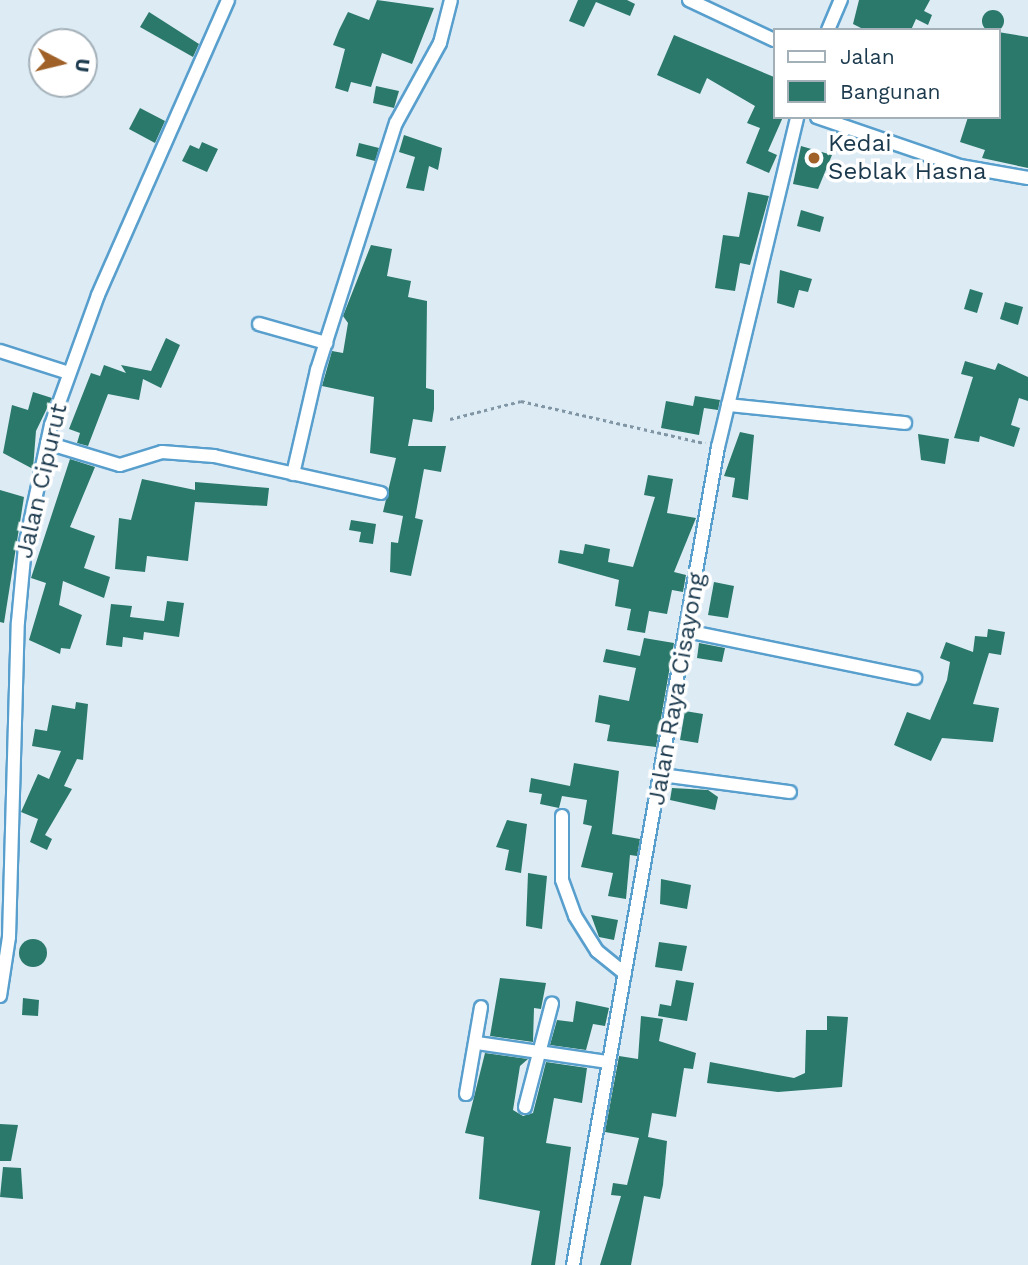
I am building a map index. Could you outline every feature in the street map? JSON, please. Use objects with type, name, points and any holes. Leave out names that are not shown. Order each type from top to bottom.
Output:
[{"type":"street","name":"Jalan Cipurut","points":[[0,996],[9,937],[18,622],[25,547],[47,443],[69,373],[228,0]]},
{"type":"street","points":[[293,474],[326,343],[396,123],[440,43],[452,0]]},
{"type":"street","points":[[689,0],[772,39]]},
{"type":"street","points":[[829,28],[841,0]]},
{"type":"street","name":"Jalan Raya Cisayong","points":[[573,1265],[607,1062],[662,775],[718,447],[797,119]]},
{"type":"street","points":[[823,119],[960,166],[1028,178]]},
{"type":"street","points":[[259,324],[326,343]]},
{"type":"street","points":[[0,351],[69,373]]},
{"type":"street","points":[[728,405],[905,423]]},
{"type":"street","points":[[47,443],[120,465],[162,452],[214,456],[381,493]]},
{"type":"street","points":[[687,632],[915,678]]},
{"type":"street","points":[[662,775],[790,792]]},
{"type":"street","points":[[562,816],[562,880],[575,916],[597,951],[625,974]]},
{"type":"street","points":[[525,1107],[542,1053],[552,1003]]},
{"type":"street","points":[[466,1094],[477,1043],[481,1007]]},
{"type":"street","points":[[477,1043],[607,1062]]},
{"type":"path","points":[[450,419],[521,401],[718,447]]},
{"type":"building","points":[[377,0],[434,8],[412,64],[382,53],[371,87],[351,82],[348,92],[335,88],[345,49],[333,45],[339,30],[348,12],[369,20]]},
{"type":"building","points":[[578,0],[627,0],[635,4],[630,16],[596,2],[584,27],[569,21]]},
{"type":"building","points":[[859,0],[930,0],[924,11],[932,15],[928,25],[916,19],[912,28],[861,28],[853,24]]},
{"type":"building","points":[[989,11],[997,11],[1003,17],[1000,30],[984,28],[983,25],[983,17]]},
{"type":"building","points":[[149,12],[199,44],[193,57],[140,27]]},
{"type":"building","points":[[1000,32],[1028,37],[1028,168],[982,158],[985,150],[960,142],[967,119],[1000,119]]},
{"type":"building","points":[[674,35],[772,76],[772,119],[782,119],[768,151],[777,155],[769,173],[746,163],[760,128],[747,123],[755,106],[707,78],[700,94],[657,75]]},
{"type":"building","points":[[376,86],[399,91],[394,108],[373,103]]},
{"type":"building","points":[[140,108],[165,121],[155,143],[129,129]]},
{"type":"building","points":[[404,135],[442,148],[438,170],[429,166],[424,191],[406,188],[415,157],[399,152]]},
{"type":"building","points":[[202,142],[218,149],[207,172],[182,161],[190,145],[199,149]]},
{"type":"building","points":[[359,143],[379,148],[375,161],[356,156]]},
{"type":"building","points":[[801,146],[832,155],[818,189],[793,184]]},
{"type":"building","points":[[748,192],[769,196],[750,265],[740,263],[735,291],[715,288],[723,235],[739,237]]},
{"type":"building","points":[[801,210],[824,217],[820,232],[797,226]]},
{"type":"building","points":[[371,245],[392,249],[387,276],[411,281],[408,297],[427,301],[426,388],[434,390],[434,409],[432,422],[413,419],[408,446],[446,446],[441,472],[424,469],[415,518],[423,520],[411,576],[390,572],[391,542],[398,543],[403,516],[383,512],[396,458],[370,453],[374,397],[322,386],[332,351],[343,353],[348,323],[343,316]]},
{"type":"building","points":[[780,270],[812,279],[808,292],[799,290],[794,308],[777,303]]},
{"type":"building","points":[[970,289],[983,293],[977,313],[964,309]]},
{"type":"building","points":[[1005,302],[1023,307],[1018,325],[1000,319]]},
{"type":"building","points":[[166,338],[180,345],[161,388],[143,379],[139,400],[108,394],[88,446],[77,443],[80,433],[69,429],[91,373],[100,376],[104,365],[126,373],[121,365],[151,371]]},
{"type":"building","points":[[965,361],[995,370],[998,363],[1028,377],[1028,401],[1019,398],[1011,425],[1020,428],[1014,447],[980,436],[979,442],[954,438],[973,377],[961,374]]},
{"type":"building","points":[[33,392],[52,398],[36,431],[33,469],[3,453],[12,405],[28,410]]},
{"type":"building","points":[[695,396],[720,400],[718,410],[704,408],[699,435],[661,428],[666,401],[693,406]]},
{"type":"building","points":[[740,432],[754,435],[748,500],[732,497],[735,478],[724,476]]},
{"type":"building","points":[[918,434],[949,439],[945,464],[921,460]]},
{"type":"building","points":[[70,459],[95,467],[70,527],[95,536],[84,568],[110,577],[104,598],[63,581],[59,605],[82,615],[70,649],[61,648],[60,654],[29,640],[46,583],[31,578]]},
{"type":"building","points":[[648,475],[673,479],[667,513],[696,518],[674,572],[686,575],[683,592],[672,590],[667,614],[649,611],[645,633],[627,630],[631,609],[615,606],[619,580],[558,563],[560,550],[583,554],[585,544],[610,549],[608,562],[633,567],[655,497],[644,495]]},
{"type":"building","points":[[142,479],[195,490],[195,482],[269,488],[267,506],[195,502],[188,561],[147,556],[145,572],[115,569],[119,518],[131,520]]},
{"type":"building","points":[[0,490],[24,497],[4,623],[0,622]]},
{"type":"building","points":[[351,520],[376,524],[373,544],[359,542],[361,532],[349,530]]},
{"type":"building","points":[[714,582],[734,586],[728,618],[708,615]]},
{"type":"building","points":[[167,601],[184,603],[179,637],[144,632],[143,640],[123,637],[122,647],[106,645],[111,604],[132,606],[130,617],[164,621]]},
{"type":"building","points":[[988,629],[1005,632],[1001,655],[989,653],[973,704],[999,708],[993,742],[942,738],[931,761],[894,745],[907,712],[930,720],[947,680],[950,662],[940,658],[946,642],[973,652],[975,636],[987,637]]},
{"type":"building","points":[[644,638],[674,643],[656,747],[607,741],[610,725],[595,722],[599,695],[629,701],[636,668],[603,662],[606,649],[640,656]]},
{"type":"building","points":[[699,643],[725,648],[722,662],[697,658]]},
{"type":"building","points":[[76,702],[88,704],[83,760],[77,759],[64,786],[72,789],[45,835],[52,839],[47,850],[30,842],[38,819],[21,812],[38,774],[49,779],[61,751],[32,746],[35,729],[47,731],[52,705],[75,709]]},
{"type":"building","points":[[685,711],[703,714],[698,743],[680,740]]},
{"type":"building","points":[[574,763],[619,771],[612,834],[640,839],[637,856],[630,855],[626,899],[608,896],[613,873],[581,867],[592,826],[583,824],[587,800],[562,796],[559,808],[540,804],[542,794],[529,792],[531,778],[570,786]]},
{"type":"building","points":[[672,788],[708,790],[718,797],[715,810],[670,800]]},
{"type":"building","points":[[507,820],[527,824],[521,873],[505,870],[509,850],[496,847]]},
{"type":"building","points":[[528,873],[547,876],[542,929],[526,926]]},
{"type":"building","points":[[661,879],[691,885],[687,909],[660,904]]},
{"type":"building","points":[[591,915],[618,920],[614,940],[599,937]]},
{"type":"building","points":[[33,939],[43,943],[47,953],[43,963],[33,967],[23,963],[19,953],[23,943]]},
{"type":"building","points":[[659,942],[687,946],[682,971],[655,967]]},
{"type":"building","points":[[500,978],[546,983],[541,1009],[534,1008],[533,1042],[490,1036]]},
{"type":"building","points":[[676,980],[694,983],[687,1021],[658,1016],[660,1004],[671,1006]]},
{"type":"building","points":[[23,998],[39,1000],[38,1016],[22,1015]]},
{"type":"building","points":[[576,1001],[609,1008],[605,1026],[593,1024],[586,1050],[550,1045],[557,1020],[573,1022]]},
{"type":"building","points":[[641,1016],[663,1019],[659,1041],[696,1053],[693,1069],[684,1068],[676,1117],[652,1113],[648,1137],[667,1141],[663,1185],[660,1199],[644,1196],[631,1265],[600,1265],[621,1196],[611,1195],[613,1183],[627,1185],[639,1138],[605,1132],[619,1056],[638,1059]]},
{"type":"building","points":[[827,1016],[848,1017],[842,1087],[778,1092],[707,1083],[710,1062],[794,1078],[805,1073],[806,1030],[827,1030]]},
{"type":"building","points":[[485,1053],[528,1059],[520,1066],[513,1110],[523,1116],[533,1113],[546,1062],[587,1068],[582,1103],[554,1098],[546,1143],[571,1147],[555,1265],[531,1265],[540,1211],[479,1199],[484,1137],[465,1133]]},
{"type":"building","points":[[0,1124],[18,1125],[11,1161],[0,1161]]},
{"type":"building","points":[[3,1167],[21,1168],[23,1199],[0,1197]]},
{"type":"place","name":"Kedai Seblak Hasna","points":[[814,158]]}]
